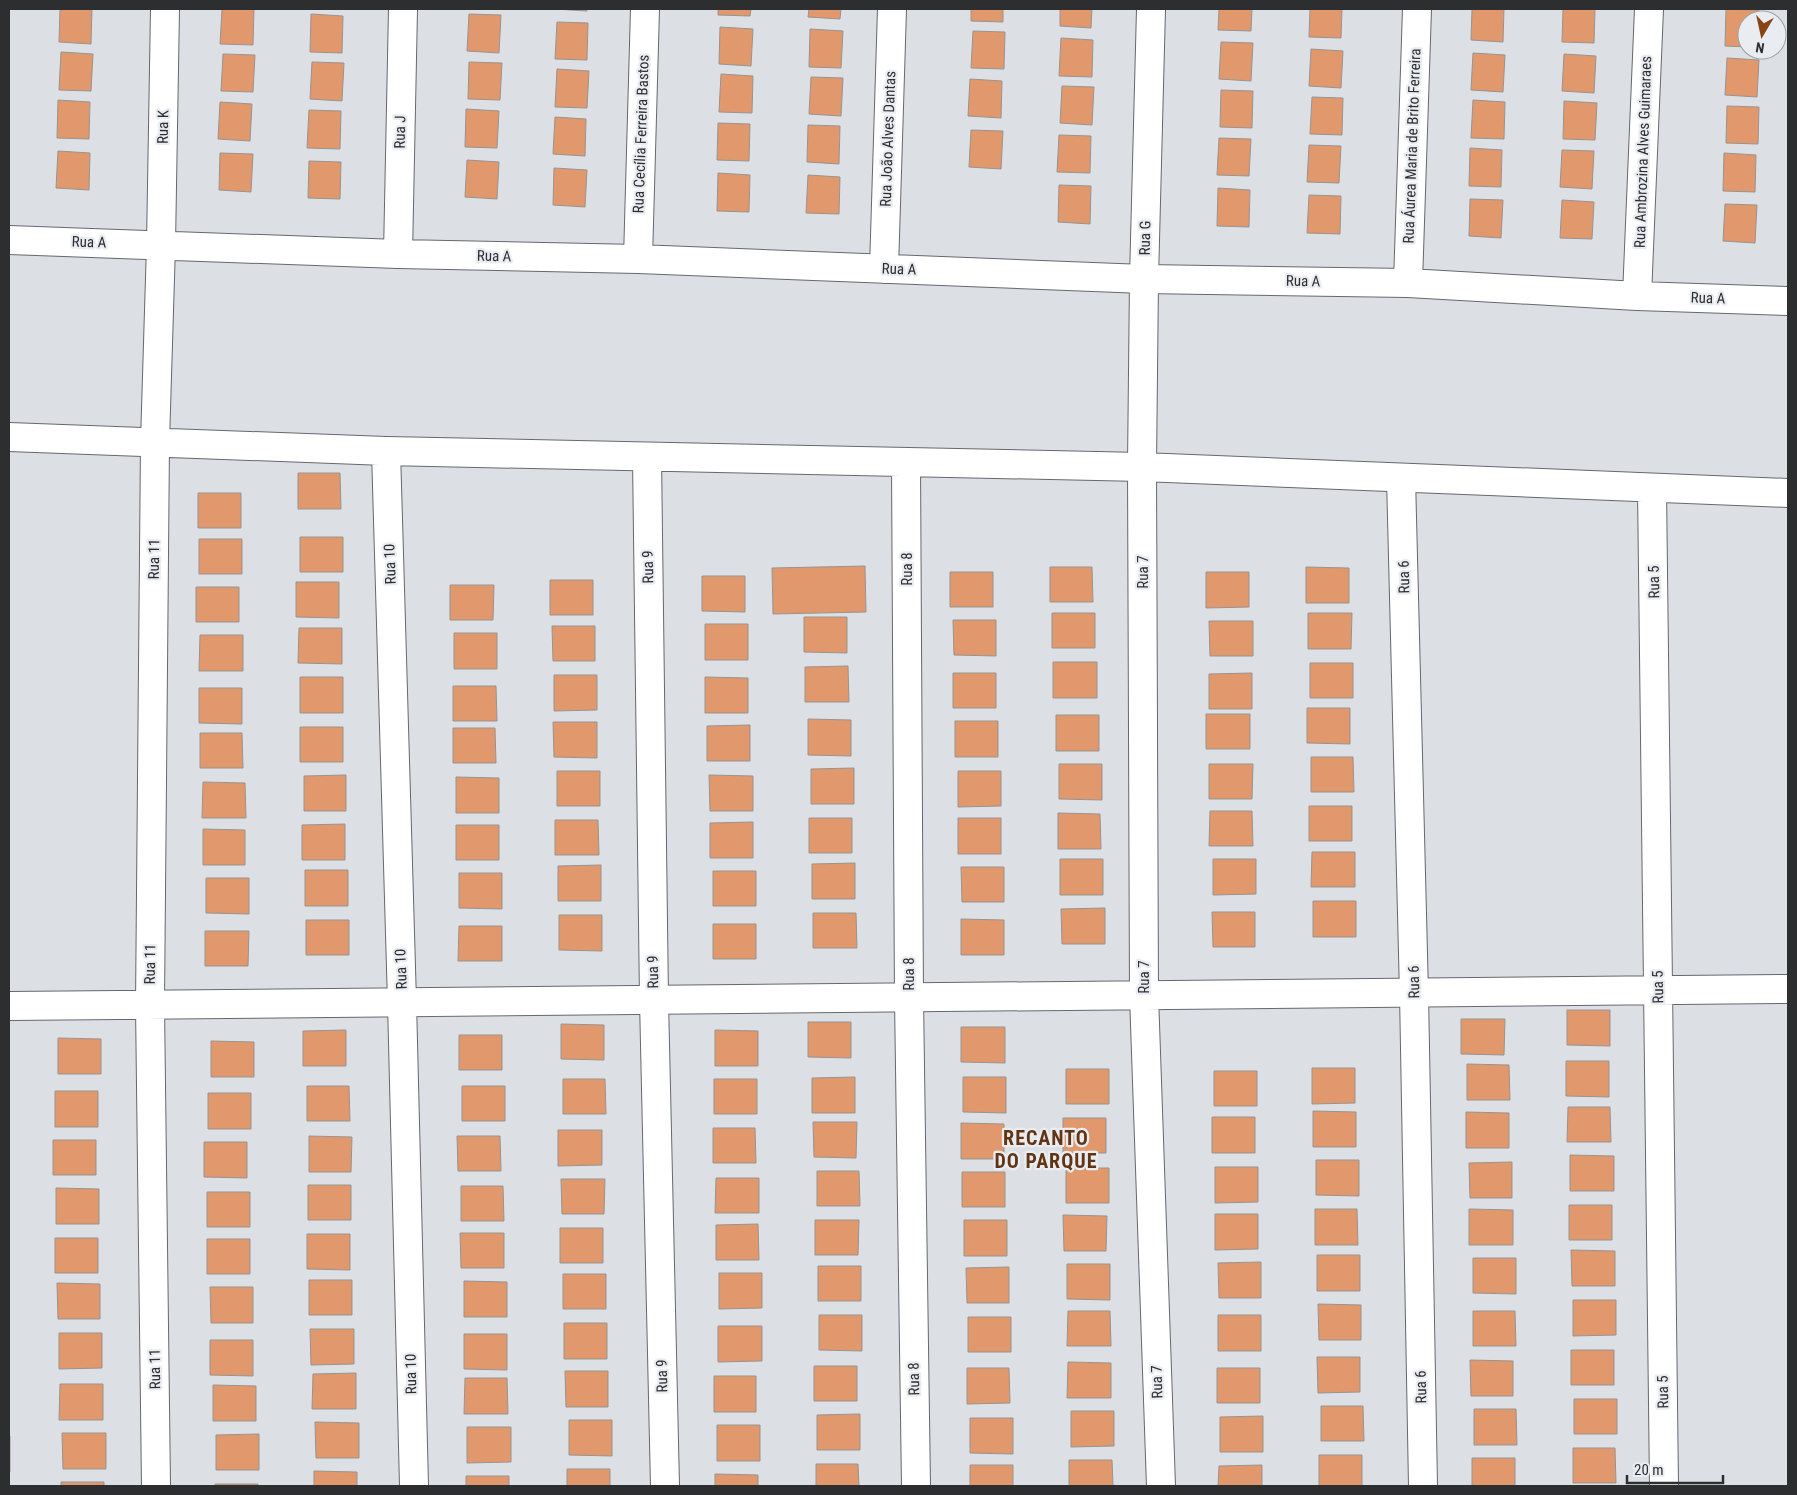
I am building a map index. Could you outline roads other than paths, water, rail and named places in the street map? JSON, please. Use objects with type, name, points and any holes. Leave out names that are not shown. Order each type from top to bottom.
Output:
[{"type":"street","name":"Rua K","points":[[155,442],[165,9]]},
{"type":"street","name":"Rua J","points":[[398,254],[403,9]]},
{"type":"street","name":"Rua Cecília Ferreira Bastos","points":[[638,259],[645,9]]},
{"type":"street","name":"Rua João Alves Dantas","points":[[884,269],[892,9]]},
{"type":"street","name":"Rua G","points":[[1142,467],[1144,279],[1151,9]]},
{"type":"street","name":"Rua Áurea Maria de Brito Ferreira","points":[[1408,283],[1417,9]]},
{"type":"street","name":"Rua Ambrozina Alves Guimaraes","points":[[1637,296],[1649,9]]},
{"type":"street","name":"Rua A","points":[[9,240],[398,254],[638,259],[1144,279],[1408,283],[1637,296],[1788,301]]},
{"type":"street","points":[[9,437],[386,451],[1142,467],[1788,493]]},
{"type":"street","name":"Rua 11","points":[[155,442],[150,1005],[156,1486]]},
{"type":"street","name":"Rua 10","points":[[386,451],[414,1486]]},
{"type":"street","name":"Rua 9","points":[[646,457],[654,1000],[665,1486]]},
{"type":"street","name":"Rua 8","points":[[906,462],[909,998],[916,1486]]},
{"type":"street","name":"Rua 7","points":[[1142,467],[1144,995],[1161,1486]]},
{"type":"street","name":"Rua 6","points":[[1401,478],[1414,993],[1423,1486]]},
{"type":"street","name":"Rua 5","points":[[1652,488],[1664,1486]]},
{"type":"street","points":[[9,1006],[1788,989]]},
{"type":"district","name":"RECANTO DO PARQUE","points":[[1046,1150]]}]
